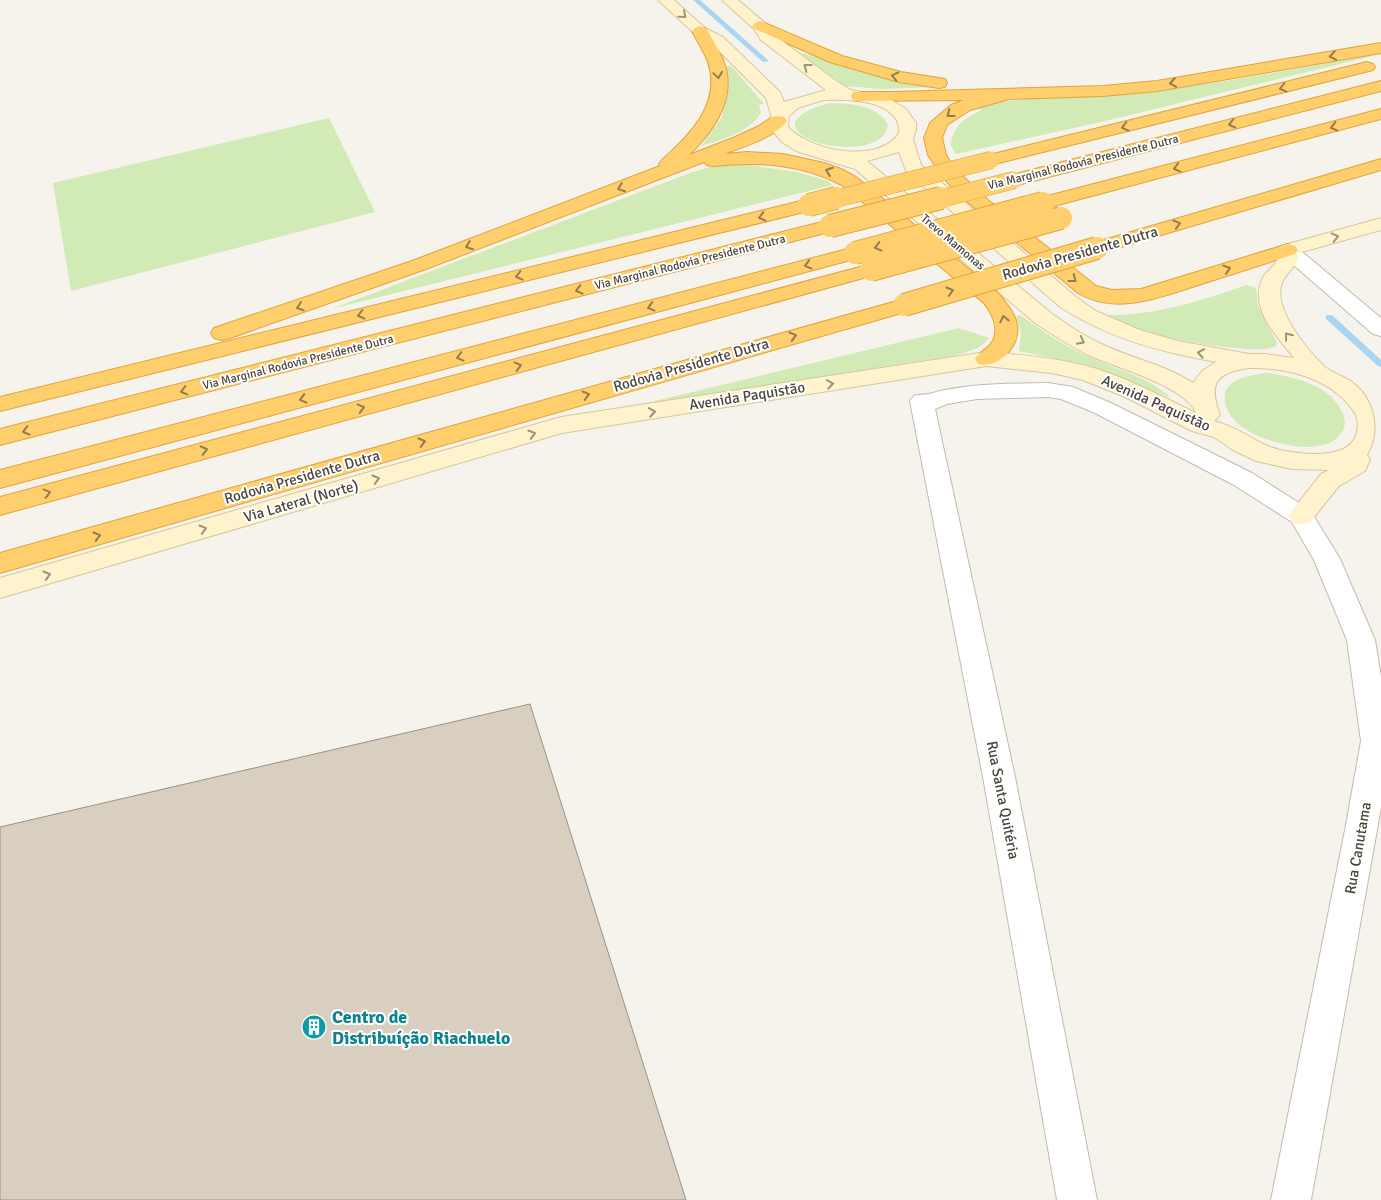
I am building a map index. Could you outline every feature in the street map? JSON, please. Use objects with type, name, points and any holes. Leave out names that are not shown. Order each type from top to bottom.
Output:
[{"type":"highway","points":[[760,26],[812,50],[873,70],[919,81],[1012,93]]},
{"type":"highway","points":[[653,176],[688,146],[713,114],[718,98],[719,83],[716,64],[700,31]]},
{"type":"highway","points":[[853,95],[893,97],[1103,91],[1157,86],[1381,48]]},
{"type":"highway","points":[[0,404],[1381,64]]},
{"type":"highway","name":"Via Marginal Rodovia Presidente Dutra","points":[[0,437],[1381,86]]},
{"type":"highway","points":[[1012,93],[976,101],[956,110],[943,120],[935,132],[936,151],[939,160],[955,182],[1089,291],[1096,294],[1143,295],[1288,250]]},
{"type":"highway","points":[[0,479],[1381,114]]},
{"type":"highway","points":[[49,392],[419,266],[747,139],[779,118]]},
{"type":"highway","points":[[653,176],[678,171],[698,164],[741,158],[781,160],[821,168],[838,174],[879,204],[988,293],[1005,318],[1005,335],[1002,346],[986,359]]},
{"type":"highway","name":"Rodovia Presidente Dutra","points":[[0,564],[904,305],[1356,171],[1381,166]]},
{"type":"highway","points":[[0,506],[1071,216]]},
{"type":"main road","points":[[665,0],[700,31],[717,40],[774,96],[779,118]]},
{"type":"main road","points":[[729,0],[760,26],[767,37],[799,62],[830,85],[853,95]]},
{"type":"main road","name":"Trevo Mamonas","points":[[822,95],[853,95],[882,102],[903,115],[908,123],[908,131],[904,139],[895,146],[876,153],[851,156],[834,155],[810,150],[789,140],[779,128],[779,118],[785,109],[800,100],[822,95]]},
{"type":"main road","name":"Trevo Mamonas","points":[[904,139],[912,166],[1084,314],[1111,327],[1165,346],[1249,361],[1279,362],[1319,374]]},
{"type":"main road","name":"Trevo Mamonas","points":[[834,155],[861,165],[1043,318],[1063,332],[1096,350],[1156,372],[1183,387],[1202,402]]},
{"type":"main road","points":[[1301,516],[1330,480],[1356,465],[1370,431],[1370,422],[1365,410],[1349,391],[1319,374],[1284,331],[1274,316],[1269,293],[1274,277],[1288,261],[1288,250],[1381,224]]},
{"type":"main road","name":"Avenida Paquistão","points":[[604,419],[986,359],[1052,366],[1090,375],[1160,403],[1203,426],[1222,431],[1234,440],[1265,455],[1297,462],[1325,462],[1341,459],[1362,448]]},
{"type":"main road","name":"Trevo Mamonas","points":[[1222,431],[1207,414],[1202,402],[1202,390],[1206,380],[1215,371],[1228,365],[1249,361]]},
{"type":"main road","name":"Via Lateral (Norte)","points":[[0,588],[561,426],[604,419]]},
{"type":"street","points":[[1288,250],[1381,329]]},
{"type":"street","name":"Rua Canutama","points":[[922,403],[942,397],[977,392],[1048,390],[1065,392],[1103,408],[1243,479],[1301,516],[1327,559],[1361,640],[1376,741],[1357,854],[1291,1200]]},
{"type":"street","name":"Rua Santa Quitéria","points":[[922,403],[999,777],[1077,1200]]},
{"type":"green space","points":[[804,53],[887,79],[936,87],[882,89],[845,86],[801,55]]},
{"type":"green space","points":[[1381,54],[1101,122],[956,154],[951,146],[956,128],[981,110],[975,107],[1037,98],[1141,93],[1231,80]]},
{"type":"green space","points":[[726,66],[730,66],[735,70],[764,104],[759,105],[761,113],[750,125],[726,138],[701,146],[722,117],[728,93],[729,80]]},
{"type":"green space","points":[[832,103],[856,105],[878,113],[888,125],[884,134],[877,140],[867,144],[844,147],[822,144],[801,135],[795,123],[799,117],[814,108]]},
{"type":"green space","points":[[329,118],[375,212],[71,291],[53,183]]},
{"type":"green space","points":[[741,164],[797,172],[828,181],[833,185],[331,309],[690,173],[710,167]]},
{"type":"green space","points":[[1246,285],[1256,288],[1258,306],[1277,343],[1275,347],[1244,349],[1194,343],[1149,332],[1106,315],[1124,315],[1159,310],[1212,297]]},
{"type":"green space","points":[[1020,315],[1074,350],[1143,379],[1170,397],[1090,366],[1019,351],[1021,331],[1015,317]]},
{"type":"green space","points":[[959,328],[989,338],[977,348],[952,356],[643,405],[651,402]]},
{"type":"green space","points":[[1268,373],[1300,380],[1329,395],[1337,403],[1345,423],[1343,430],[1336,439],[1315,447],[1289,445],[1265,439],[1246,430],[1237,422],[1229,413],[1225,403],[1227,388],[1232,383],[1245,377]]},
{"type":"water","points":[[693,0],[700,0],[769,61],[763,62]]},
{"type":"building","name":"Centro de Distribuíção Riachuelo","points":[[530,704],[686,1200],[0,1200],[0,827]]},
{"type":"waterway","points":[[1329,317],[1381,364]]},
{"type":"place","name":"Centro de Distribuíção Riachuelo","points":[[314,1027]]}]
